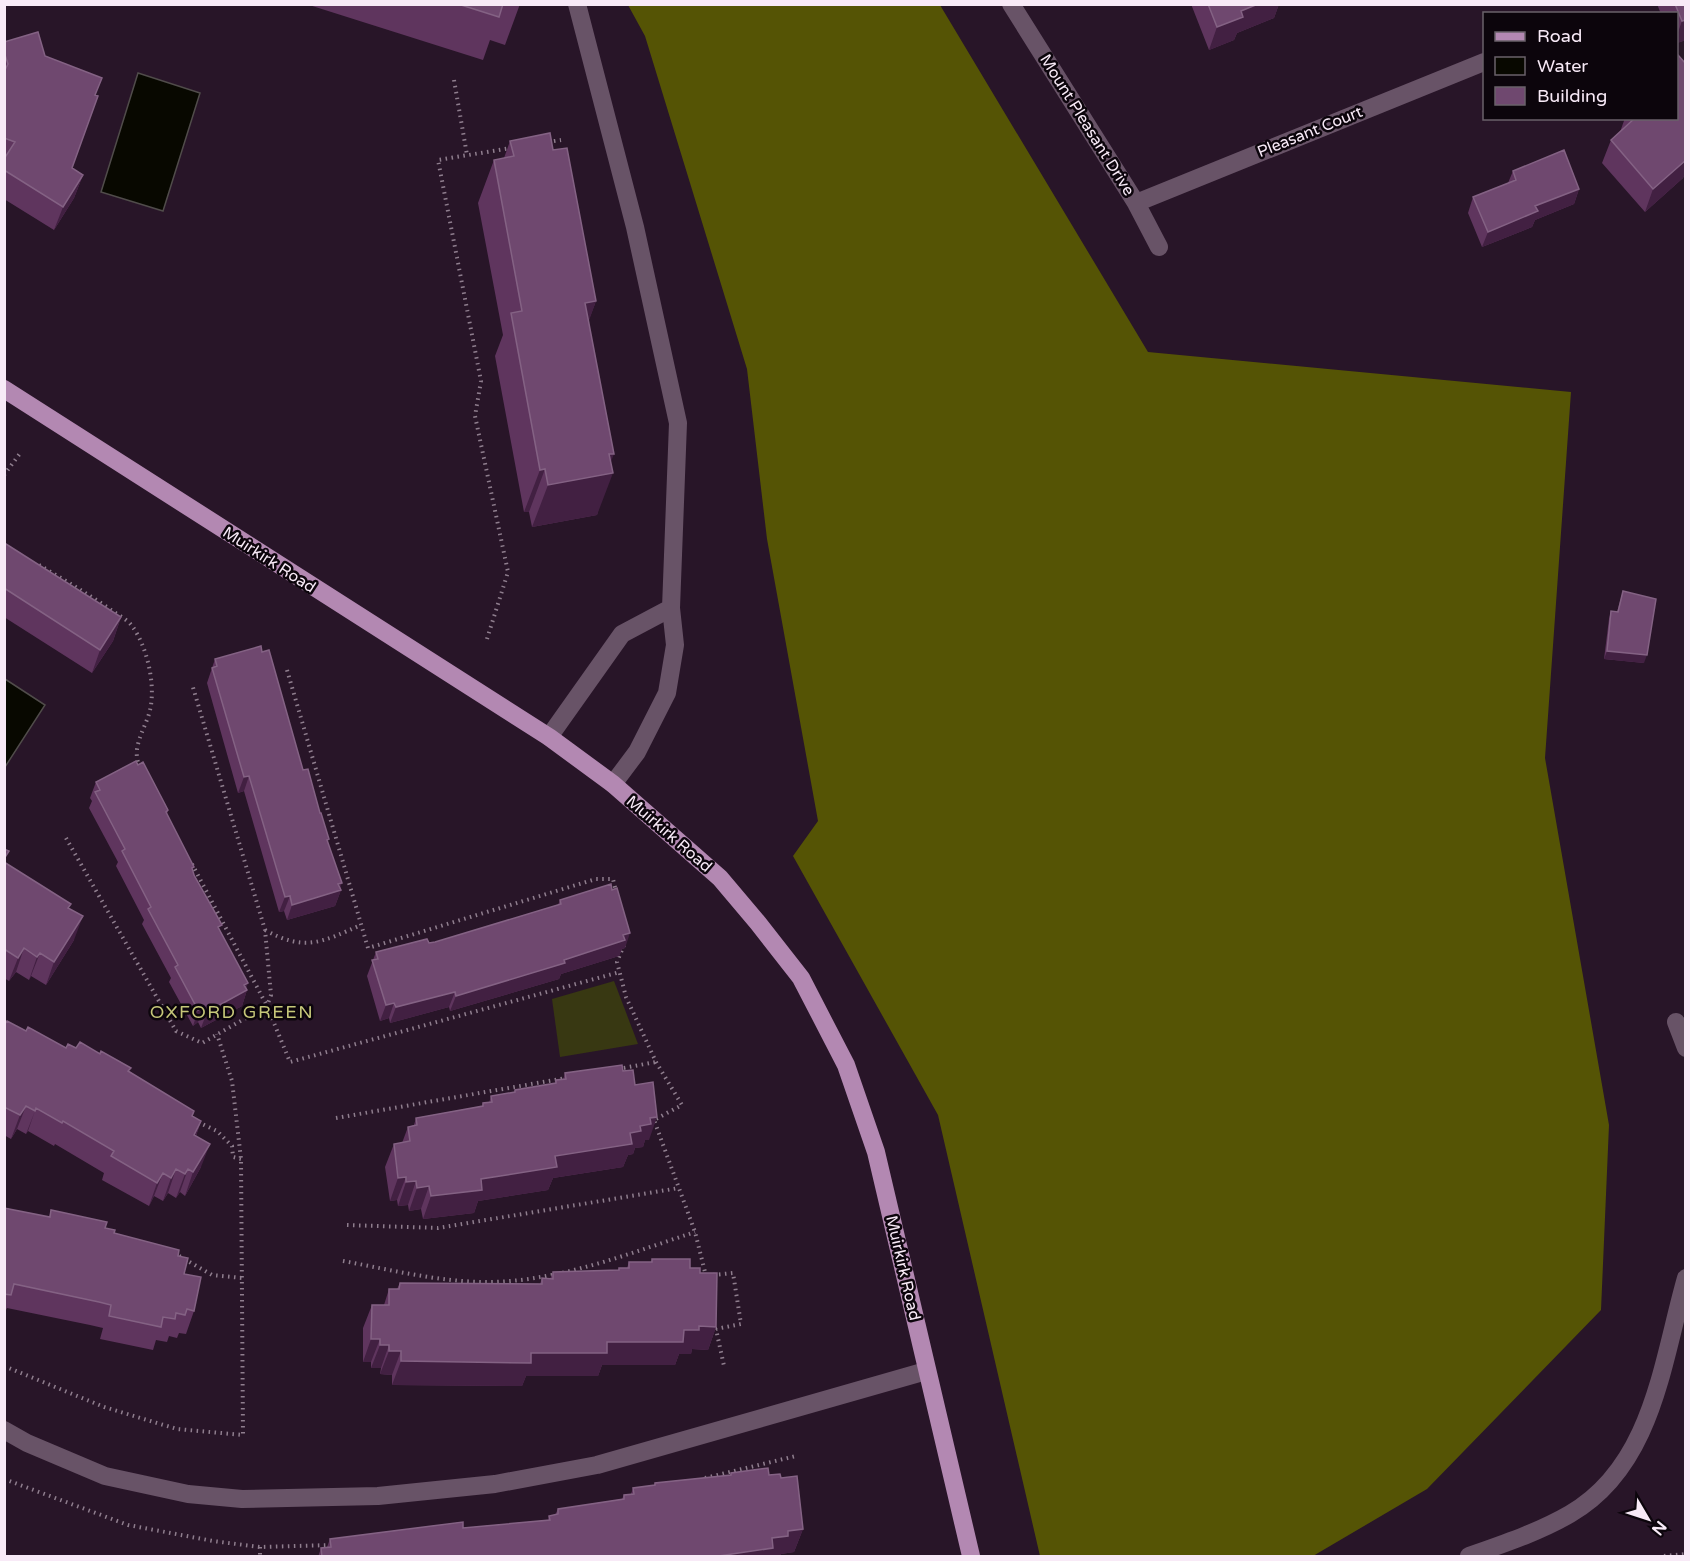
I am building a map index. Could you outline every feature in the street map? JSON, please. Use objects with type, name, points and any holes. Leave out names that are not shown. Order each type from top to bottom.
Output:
[{"type":"main road","name":"Muirkirk Road","points":[[6,394],[549,737],[613,784],[720,878],[758,923],[801,978],[846,1065],[876,1152],[970,1557]]},
{"type":"street","points":[[578,4],[635,227],[678,423],[671,608],[675,645],[667,693],[637,752],[613,784]]},
{"type":"street","name":"Mount Pleasant Drive","points":[[1011,4],[1136,203],[1159,248]]},
{"type":"street","name":"Pleasant Court","points":[[1136,203],[1483,63]]},
{"type":"street","points":[[549,737],[622,634],[671,608]]},
{"type":"street","points":[[1676,1022],[1686,1048]]},
{"type":"street","points":[[1469,1557],[1533,1532],[1571,1514],[1616,1474],[1640,1436],[1653,1404],[1686,1278]]},
{"type":"street","points":[[4,1430],[27,1443],[105,1476],[188,1494],[242,1499],[378,1496],[495,1484],[597,1465],[926,1371]]},
{"type":"path","points":[[454,80],[467,155]]},
{"type":"path","points":[[537,144],[561,140]]},
{"type":"path","points":[[487,639],[508,572],[475,416],[481,381],[438,160],[514,148]]},
{"type":"path","points":[[4,476],[21,452]]},
{"type":"path","points":[[36,563],[64,578],[131,624],[145,654],[153,683],[150,710],[138,740],[138,763],[144,774]]},
{"type":"path","points":[[287,670],[368,948],[596,879],[613,879],[619,902]]},
{"type":"path","points":[[66,838],[176,1031],[202,1043],[267,1006],[271,995],[265,930],[192,684]]},
{"type":"path","points":[[189,858],[267,1006],[290,1062],[620,972]]},
{"type":"path","points":[[265,930],[282,939],[300,944],[327,940],[361,925]]},
{"type":"path","points":[[628,936],[617,962],[626,997],[656,1062],[682,1106],[654,1120],[695,1232],[705,1276],[733,1273],[741,1324],[716,1329],[724,1366]]},
{"type":"path","points":[[4,1366],[104,1407],[177,1428],[243,1435],[241,1159],[232,1081],[217,1034]]},
{"type":"path","points":[[610,1070],[656,1062]]},
{"type":"path","points":[[336,1118],[576,1076]]},
{"type":"path","points":[[195,1121],[216,1131],[232,1146],[233,1157],[241,1159]]},
{"type":"path","points":[[347,1225],[438,1228],[679,1188]]},
{"type":"path","points":[[343,1261],[447,1280],[510,1281],[580,1267],[695,1232]]},
{"type":"path","points":[[167,1250],[191,1261],[212,1275],[242,1278]]},
{"type":"path","points":[[260,1547],[260,1557]]},
{"type":"path","points":[[1664,1557],[1686,1554]]},
{"type":"shaded area","points":[[628,5],[940,5],[1148,352],[1571,392],[1545,758],[1609,1125],[1601,1310],[1427,1489],[1313,1556],[1040,1556],[938,1115],[793,856],[818,821],[767,539],[747,369],[645,36]]},
{"type":"shaded area","points":[[614,981],[638,1044],[560,1057],[552,999]]},
{"type":"water","points":[[138,73],[200,93],[163,211],[101,192]]},
{"type":"water","points":[[5,679],[45,705],[5,767]]},
{"type":"building","points":[[458,4],[503,4],[499,17]]},
{"type":"building","points":[[1208,4],[1258,4],[1241,11],[1243,17],[1217,27]]},
{"type":"building","points":[[1675,4],[1686,4],[1686,20],[1682,21]]},
{"type":"building","points":[[38,32],[45,56],[102,78],[95,95],[98,96],[72,168],[83,175],[63,207],[4,170],[4,159],[15,142],[4,138],[4,72],[8,64],[4,42]]},
{"type":"building","points":[[1678,55],[1686,64],[1686,160],[1653,189],[1611,140],[1633,120],[1678,120]]},
{"type":"building","points":[[550,133],[553,150],[567,148],[596,301],[585,303],[614,454],[609,454],[613,473],[548,485],[545,469],[540,470],[511,313],[522,311],[494,160],[514,156],[510,141]]},
{"type":"building","points":[[1564,150],[1579,189],[1535,206],[1538,211],[1488,232],[1473,197],[1516,180],[1513,171]]},
{"type":"building","points":[[6,544],[121,617],[100,650],[4,588],[4,546]]},
{"type":"building","points":[[1623,591],[1656,599],[1647,655],[1607,651],[1611,611],[1618,612]]},
{"type":"building","points":[[261,646],[262,652],[269,650],[303,770],[308,769],[329,839],[327,840],[342,883],[338,884],[341,890],[292,905],[290,896],[285,897],[249,776],[244,777],[212,668],[217,666],[215,659]]},
{"type":"building","points":[[136,761],[138,765],[143,762],[168,810],[166,812],[194,867],[192,868],[194,875],[222,925],[218,927],[248,983],[244,985],[247,990],[207,1012],[204,1007],[198,1010],[175,967],[178,965],[148,909],[151,907],[122,851],[125,849],[95,792],[100,790],[96,782]]},
{"type":"building","points":[[4,849],[9,851],[4,859]]},
{"type":"building","points":[[4,862],[71,904],[68,908],[83,916],[54,962],[40,953],[37,957],[24,948],[18,958],[4,949]]},
{"type":"building","points":[[611,884],[612,890],[617,888],[630,933],[623,935],[625,940],[564,960],[565,963],[456,996],[455,992],[396,1007],[394,1003],[386,1005],[372,960],[378,959],[376,952],[427,939],[429,943],[435,942],[561,904],[560,900]]},
{"type":"building","points":[[7,1021],[26,1031],[28,1027],[66,1048],[68,1044],[76,1048],[80,1042],[100,1054],[101,1051],[131,1068],[128,1071],[194,1111],[192,1116],[201,1121],[194,1135],[210,1144],[193,1172],[188,1169],[185,1174],[176,1169],[171,1178],[163,1173],[157,1183],[111,1156],[114,1151],[63,1121],[62,1123],[36,1108],[35,1111],[26,1106],[20,1115],[4,1107],[4,1025]]},
{"type":"building","points":[[622,1065],[623,1071],[633,1070],[635,1085],[653,1082],[657,1117],[650,1118],[651,1124],[640,1126],[641,1131],[630,1133],[632,1144],[555,1156],[557,1167],[481,1179],[482,1190],[431,1196],[429,1186],[417,1188],[416,1181],[406,1182],[406,1177],[398,1178],[394,1144],[410,1141],[408,1127],[417,1125],[416,1118],[483,1106],[483,1103],[492,1102],[491,1096],[556,1083],[556,1080],[566,1079],[565,1073]]},
{"type":"building","points":[[4,1208],[50,1217],[51,1210],[107,1222],[105,1228],[115,1230],[114,1233],[179,1250],[178,1256],[188,1258],[184,1274],[201,1277],[194,1311],[187,1309],[185,1315],[176,1313],[175,1319],[163,1317],[161,1327],[109,1316],[111,1305],[14,1284],[11,1295],[4,1294]]},
{"type":"building","points":[[652,1259],[690,1259],[690,1268],[700,1268],[700,1273],[717,1273],[716,1327],[699,1326],[699,1330],[684,1330],[683,1342],[607,1342],[607,1353],[531,1353],[531,1363],[401,1361],[401,1351],[389,1351],[389,1345],[380,1345],[380,1339],[371,1339],[372,1305],[389,1305],[389,1289],[399,1289],[400,1283],[542,1284],[542,1278],[553,1279],[553,1272],[619,1270],[619,1268],[629,1268],[629,1262],[652,1262]]},
{"type":"building","points":[[768,1468],[769,1475],[780,1474],[781,1478],[797,1476],[803,1529],[788,1531],[788,1536],[772,1538],[773,1548],[712,1557],[322,1557],[321,1548],[331,1547],[330,1539],[463,1522],[463,1528],[550,1520],[549,1516],[558,1514],[558,1509],[624,1499],[624,1495],[634,1494],[633,1488]]},
{"type":"district","name":"OXFORD GREEN","points":[[232,1012]]}]
